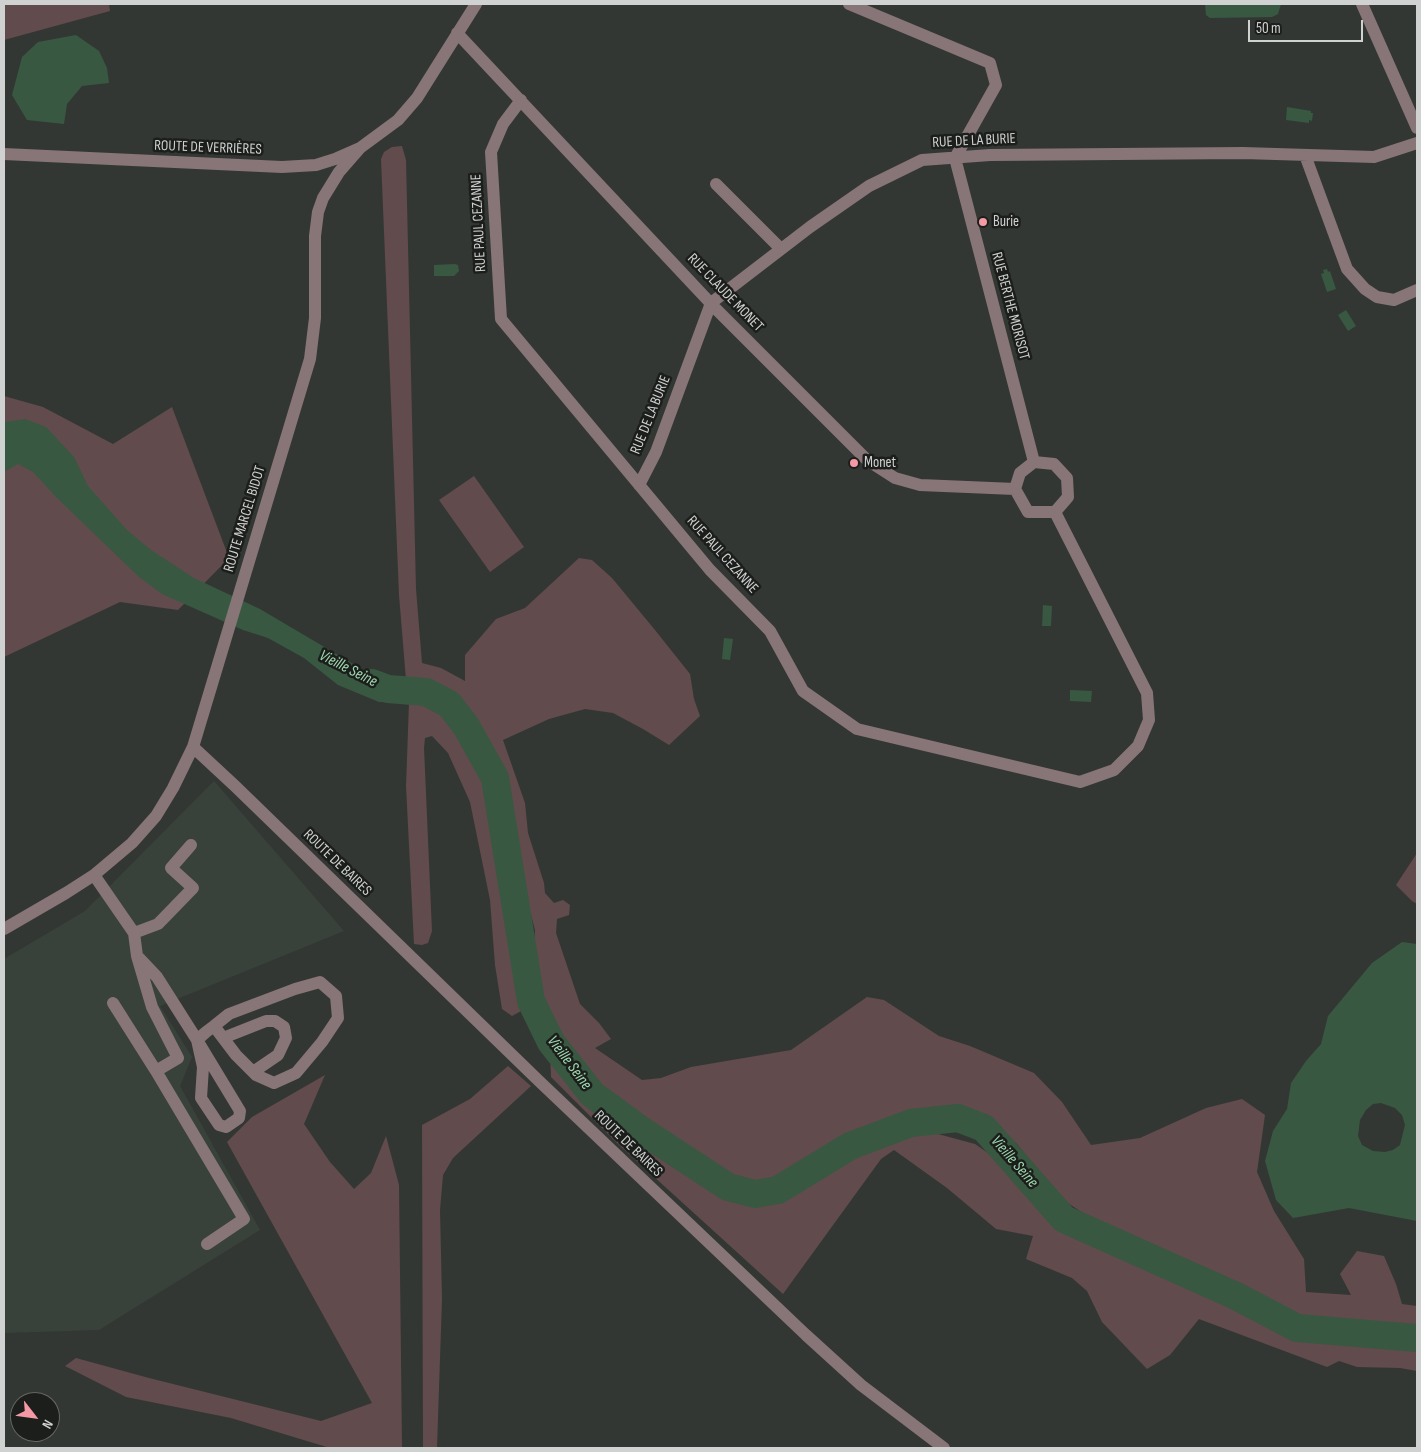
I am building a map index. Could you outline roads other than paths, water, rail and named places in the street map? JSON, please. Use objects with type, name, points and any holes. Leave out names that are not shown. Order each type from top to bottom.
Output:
[{"type":"street","name":"ROUTE DE VERRIÈRES","points":[[4,154],[282,167],[316,164],[335,159],[360,148],[398,120],[417,98],[476,4]]},
{"type":"street","points":[[849,4],[990,63],[996,85],[955,158]]},
{"type":"street","points":[[1362,4],[1417,128]]},
{"type":"street","name":"RUE CLAUDE MONET","points":[[457,33],[711,303],[867,460],[895,478],[920,485],[1015,489]]},
{"type":"street","name":"RUE PAUL CEZANNE","points":[[521,100],[503,124],[491,152],[501,319],[710,570],[770,631],[803,691],[856,729],[1080,782],[1114,770],[1138,746],[1149,720],[1147,692],[1055,512]]},
{"type":"street","name":"RUE DE LA BURIE","points":[[639,485],[656,452],[711,303],[781,249],[869,186],[922,160],[990,155],[1224,153],[1374,157],[1417,143]]},
{"type":"street","name":"ROUTE MARCEL BIDOT","points":[[4,929],[94,875],[132,843],[156,816],[174,788],[193,748],[310,359],[315,318],[315,236],[318,212],[323,198],[339,172],[360,148]]},
{"type":"street","points":[[1305,155],[1347,269],[1365,289],[1377,297],[1394,300],[1417,290]]},
{"type":"street","name":"RUE BERTHE MORISOT","points":[[955,158],[1034,462]]},
{"type":"street","points":[[716,184],[781,249]]},
{"type":"street","points":[[1034,462],[1054,464],[1067,478],[1068,498],[1055,512],[1028,512],[1015,489],[1020,472],[1034,462]]},
{"type":"street","name":"ROUTE DE BAIRES","points":[[193,748],[235,786],[539,1081],[806,1335],[861,1385],[944,1448]]},
{"type":"street","points":[[134,933],[158,924],[193,888],[171,868],[191,845]]},
{"type":"street","points":[[94,875],[134,933],[137,956],[152,1007],[178,1058],[156,1072]]},
{"type":"street","points":[[137,956],[157,976],[197,1040],[240,1111],[239,1118],[226,1127],[220,1125],[201,1098],[203,1067],[197,1040]]},
{"type":"street","points":[[197,1040],[214,1026],[229,1014],[295,988],[320,982],[336,996],[338,1018],[322,1042],[296,1073],[274,1083],[256,1075],[236,1055],[214,1026]]},
{"type":"street","points":[[113,1003],[244,1219],[207,1244]]},
{"type":"street","points":[[223,1038],[266,1021],[275,1020],[284,1027],[286,1038],[278,1055],[253,1072]]},
{"type":"water","points":[[1205,4],[1281,4],[1278,14],[1272,17],[1210,18],[1206,15]]},
{"type":"water","points":[[76,35],[99,51],[107,68],[109,83],[82,86],[67,104],[64,124],[27,120],[12,95],[22,57],[38,42]]},
{"type":"water","points":[[1287,107],[1311,111],[1313,113],[1312,121],[1309,120],[1309,123],[1286,120]]},
{"type":"water","points":[[434,265],[458,265],[459,271],[454,276],[434,276]]},
{"type":"water","points":[[1327,269],[1328,272],[1330,271],[1336,289],[1327,292],[1321,274],[1324,273],[1323,270]]},
{"type":"water","points":[[1346,310],[1356,326],[1348,331],[1338,315]]},
{"type":"water","points":[[25,419],[46,427],[74,457],[88,486],[127,530],[151,550],[194,578],[260,609],[365,671],[380,676],[406,680],[409,703],[379,702],[338,685],[304,658],[268,638],[243,630],[162,594],[139,577],[56,497],[33,472],[18,464],[4,472],[4,422]]},
{"type":"water","points":[[1043,605],[1052,606],[1051,626],[1042,626]]},
{"type":"water","points":[[724,638],[733,639],[730,660],[722,659]]},
{"type":"water","points":[[1070,690],[1092,691],[1091,702],[1070,701]]},
{"type":"water","points":[[1402,942],[1417,944],[1417,1221],[1349,1208],[1293,1218],[1276,1200],[1265,1161],[1273,1131],[1287,1109],[1291,1083],[1306,1061],[1321,1044],[1328,1016],[1372,963]],"holes":[[[1381,1103],[1395,1108],[1402,1115],[1405,1125],[1400,1145],[1393,1150],[1385,1152],[1373,1151],[1362,1145],[1358,1136],[1360,1120],[1366,1110],[1373,1104]]]},
{"type":"waterway","name":"Vieille Seine","points":[[372,683],[388,689],[426,692],[449,704],[466,726],[495,778],[531,1001],[551,1042],[592,1094],[641,1130],[728,1187],[755,1194],[778,1190],[850,1146],[911,1123],[958,1118],[984,1128],[1064,1219],[1236,1296],[1297,1328],[1417,1338]]},
{"type":"place","name":"Burie","points":[[983,222]]},
{"type":"place","name":"Monet","points":[[854,463]]}]
